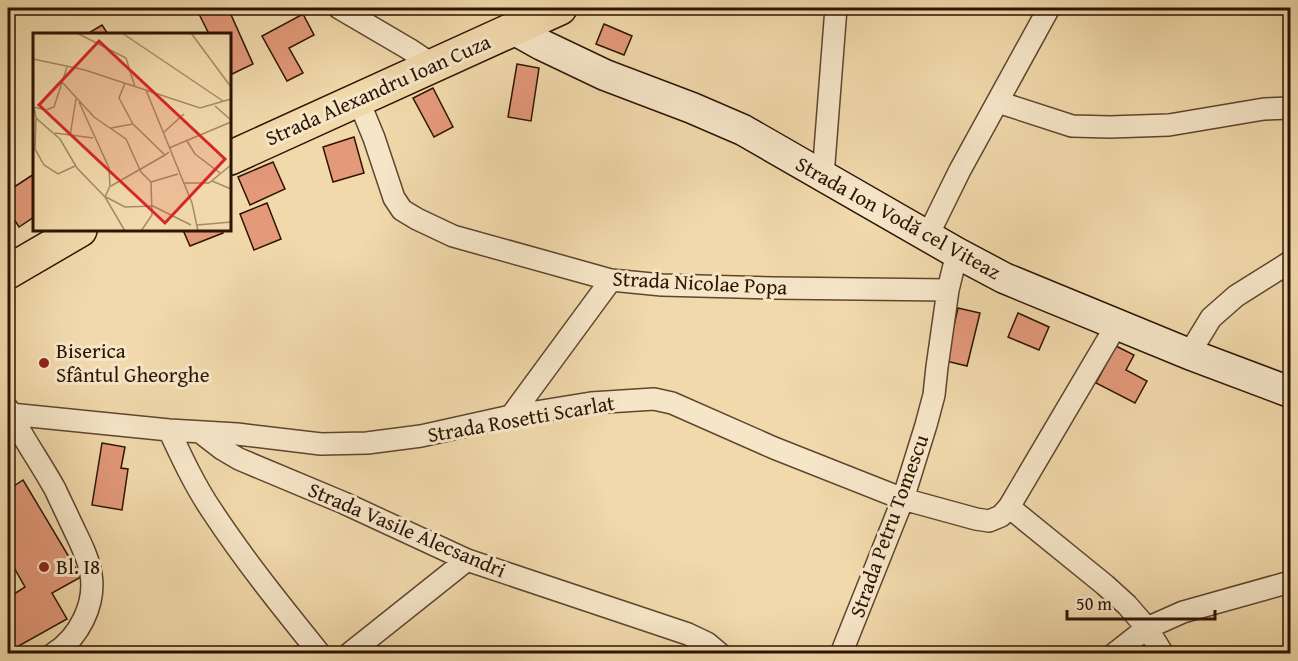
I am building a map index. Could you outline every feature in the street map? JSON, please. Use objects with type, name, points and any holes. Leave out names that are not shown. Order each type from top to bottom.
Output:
[{"type":"highway","name":"Strada Alexandru Ioan Cuza","points":[[231,158],[560,8]]},
{"type":"highway","points":[[8,272],[78,231]]},
{"type":"main road","name":"Strada Ion Vodă cel Viteaz","points":[[513,30],[605,75],[743,130],[1004,278],[1189,354],[1290,392]]},
{"type":"street","points":[[339,8],[433,65]]},
{"type":"street","points":[[823,176],[836,8]]},
{"type":"street","points":[[928,235],[960,170],[1049,8]]},
{"type":"street","name":"Strada Nicolae Popa","points":[[358,99],[394,198],[402,210],[453,236],[611,280],[662,285],[948,290]]},
{"type":"street","points":[[998,102],[1071,126],[1110,127],[1169,125],[1264,109],[1290,108]]},
{"type":"street","points":[[948,290],[957,253]]},
{"type":"street","points":[[1189,354],[1211,318],[1236,296],[1290,262]]},
{"type":"street","points":[[511,416],[611,280]]},
{"type":"street","name":"Strada Petru Tomescu","points":[[841,654],[903,499],[934,395],[948,290]]},
{"type":"street","points":[[1117,324],[1010,507],[1127,605],[1147,628],[1163,654]]},
{"type":"street","name":"Strada Rosetti Scarlat","points":[[9,412],[321,444],[367,443],[591,403],[654,399],[672,403],[774,448],[903,499],[989,521],[1001,516],[1010,507]]},
{"type":"street","points":[[9,412],[54,489],[85,551],[91,573],[93,588],[85,619],[62,648],[53,654]]},
{"type":"street","points":[[169,430],[187,469],[211,510],[269,591],[320,654]]},
{"type":"street","name":"Strada Vasile Alecsandri","points":[[200,432],[238,459],[344,503],[467,560],[688,634],[707,643],[720,654]]},
{"type":"street","points":[[349,654],[467,560]]},
{"type":"street","points":[[1114,654],[1147,628],[1183,612],[1290,582]]},
{"type":"building","points":[[196,8],[228,8],[253,64],[231,75],[231,33],[208,33]]},
{"type":"building","points":[[303,14],[314,35],[289,48],[303,73],[287,81],[262,36]]},
{"type":"building","points":[[604,24],[632,36],[624,55],[596,44]]},
{"type":"building","points":[[102,25],[107,33],[89,33]]},
{"type":"building","points":[[517,64],[539,68],[531,121],[508,117]]},
{"type":"building","points":[[433,88],[453,127],[434,137],[413,98]]},
{"type":"building","points":[[354,137],[364,173],[333,182],[323,147]]},
{"type":"building","points":[[273,162],[285,189],[250,205],[238,177]]},
{"type":"building","points":[[33,175],[33,218],[19,227],[8,210],[8,191]]},
{"type":"building","points":[[267,203],[281,239],[254,250],[240,214]]},
{"type":"building","points":[[183,231],[222,231],[223,233],[190,246]]},
{"type":"building","points":[[958,308],[980,313],[967,366],[946,361]]},
{"type":"building","points":[[1018,313],[1049,327],[1039,350],[1008,337]]},
{"type":"building","points":[[1116,346],[1134,355],[1126,370],[1147,381],[1135,403],[1096,383]]},
{"type":"building","points":[[102,443],[125,447],[121,468],[128,469],[122,510],[92,505]]},
{"type":"building","name":"Bl. I8","points":[[23,480],[81,577],[52,593],[67,619],[8,652],[8,598],[25,587],[8,557],[8,490]]},
{"type":"place","name":"Biserica Sfântul Gheorghe","points":[[44,363]]},
{"type":"place","name":"Bl. I8","points":[[44,567]]}]
